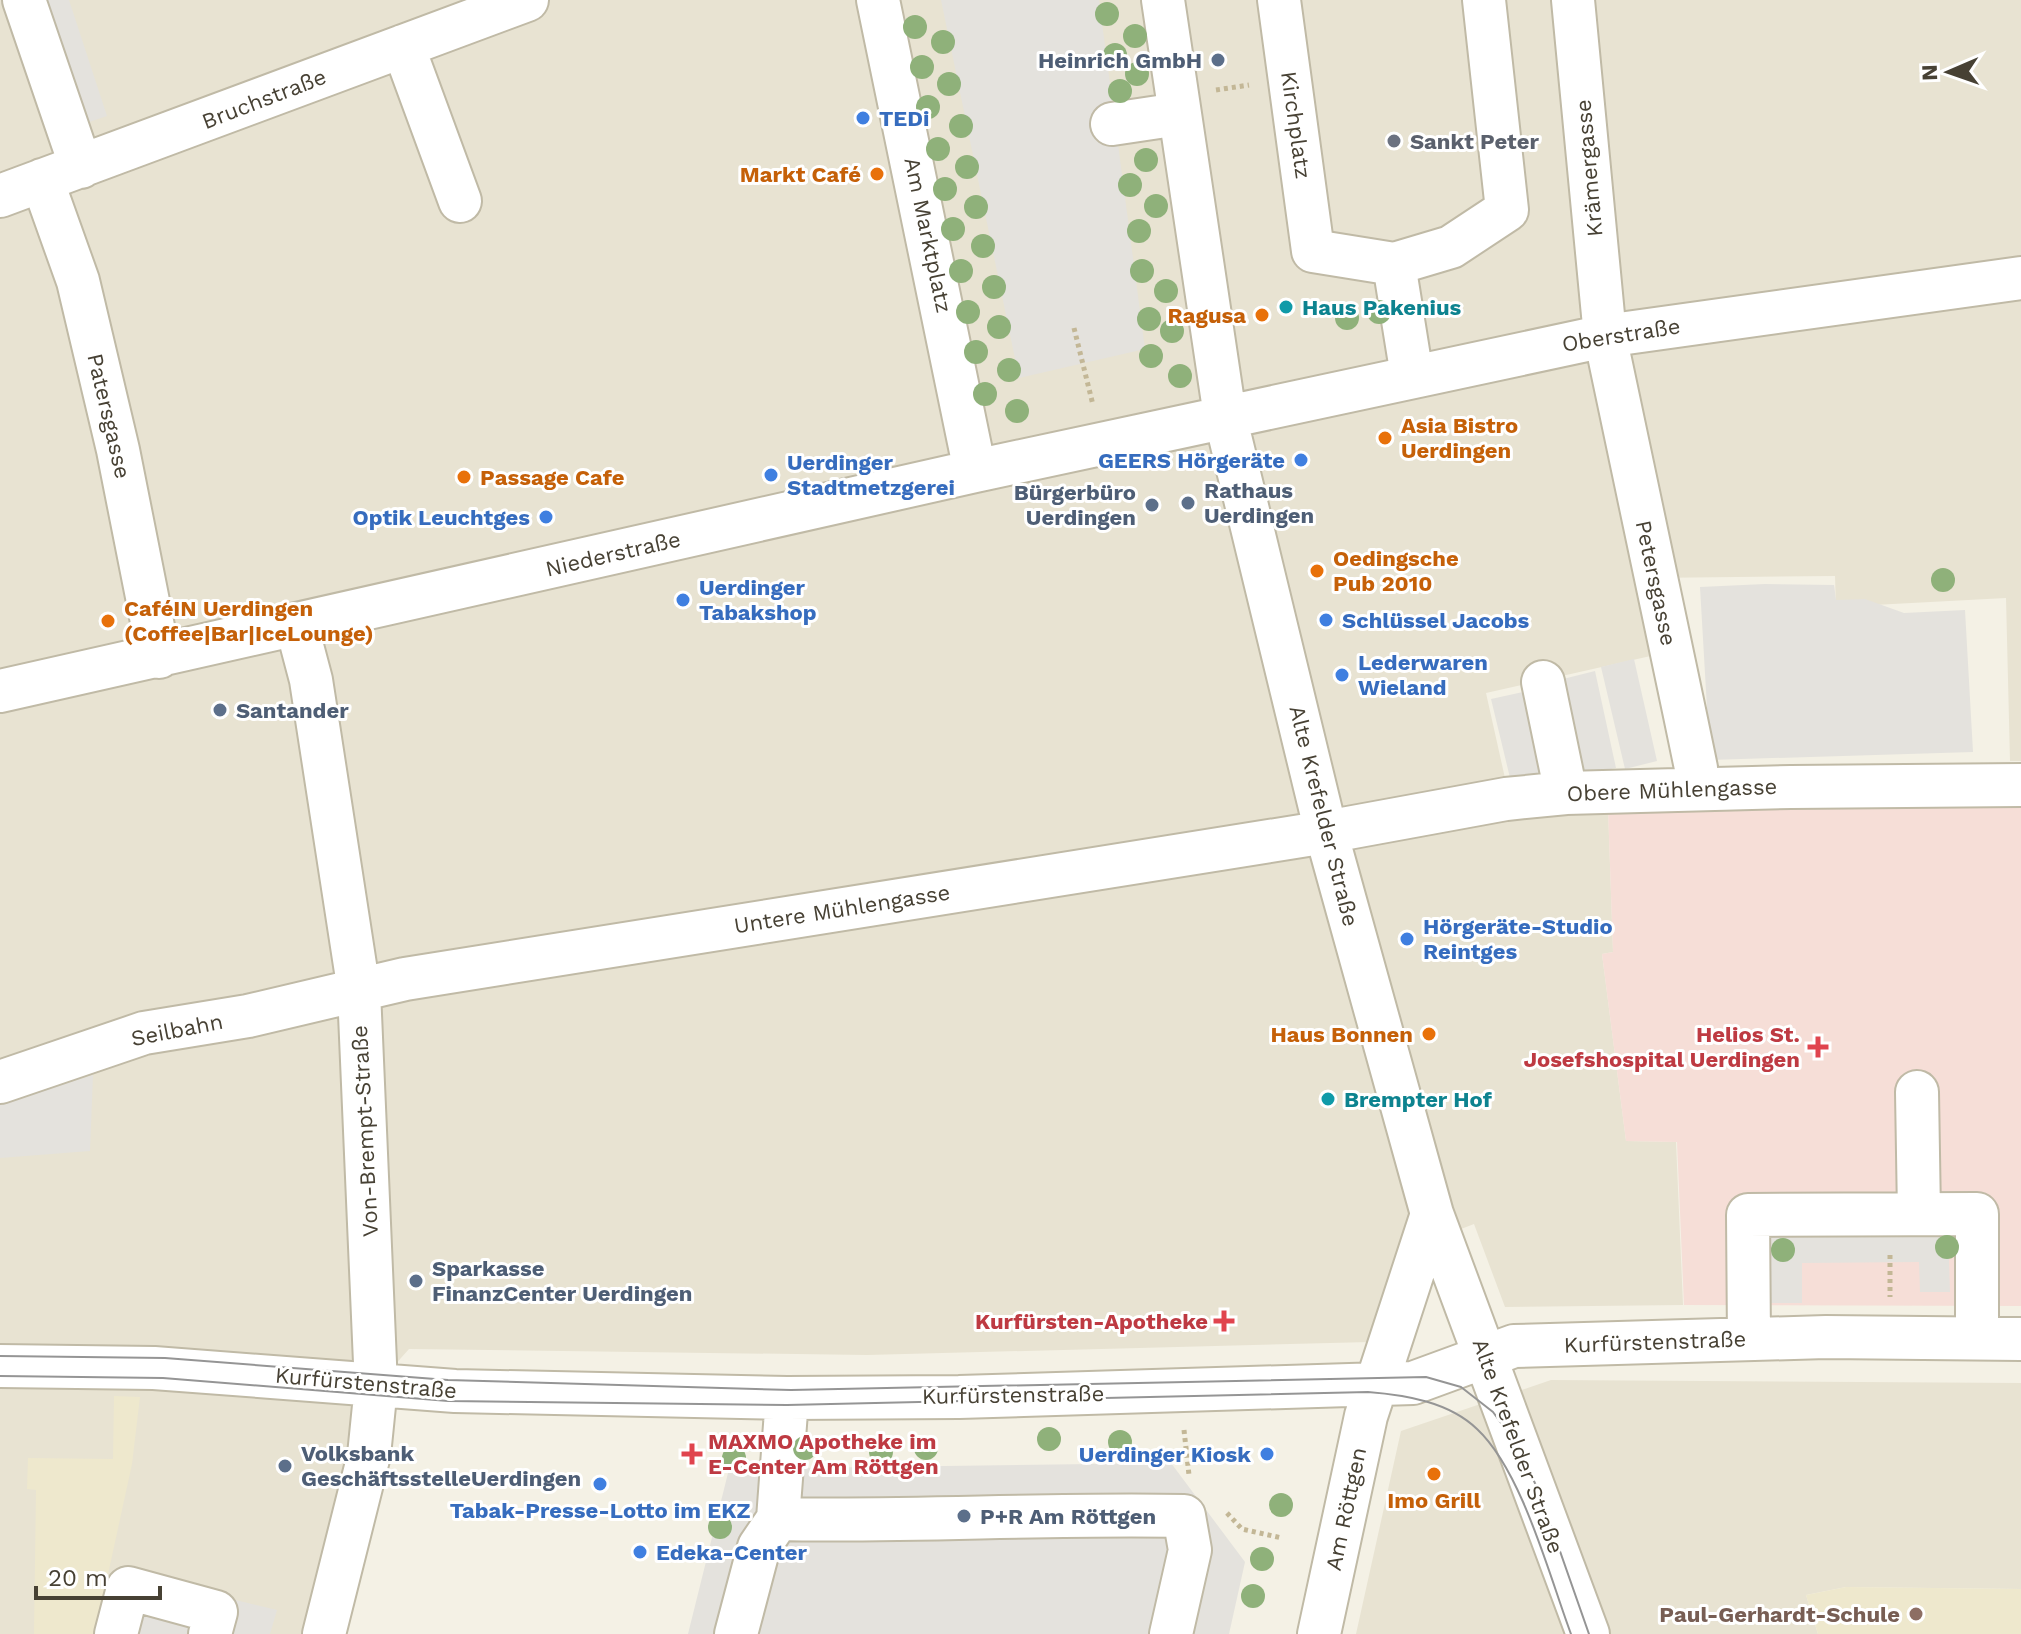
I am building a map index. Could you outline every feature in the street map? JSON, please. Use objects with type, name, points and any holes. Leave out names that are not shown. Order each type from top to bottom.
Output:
[{"type":"street","points":[[24,0],[81,167]]},
{"type":"street","name":"Bruchstraße","points":[[0,196],[527,0]]},
{"type":"street","name":"Am Marktplatz","points":[[878,0],[975,471]]},
{"type":"street","points":[[1163,0],[1225,416]]},
{"type":"street","name":"Kirchplatz","points":[[1279,0],[1313,251],[1394,264]]},
{"type":"street","points":[[1412,376],[1394,264],[1451,247],[1507,210],[1484,0]]},
{"type":"street","name":"Krämergasse","points":[[1573,0],[1605,336],[1612,376]]},
{"type":"street","points":[[403,46],[460,201]]},
{"type":"street","points":[[1112,124],[1177,105]]},
{"type":"street","name":"Patersgasse","points":[[42,180],[78,281],[118,450],[159,657]]},
{"type":"street","name":"Oberstraße","points":[[1225,416],[1605,336],[2021,278]]},
{"type":"street","name":"Petersgasse","points":[[1612,376],[1696,768],[1696,789]]},
{"type":"street","name":"Niederstraße","points":[[0,691],[297,627],[1225,416]]},
{"type":"street","name":"Alte Krefelder Straße","points":[[1225,416],[1326,832],[1432,1214],[1588,1634]]},
{"type":"street","name":"Von-Brempt-Straße","points":[[297,627],[311,680],[359,991],[376,1386],[369,1455],[324,1634]]},
{"type":"street","points":[[1543,682],[1566,793]]},
{"type":"street","name":"Obere Mühlengasse","points":[[1326,832],[1415,813],[1566,793],[2021,785]]},
{"type":"street","name":"Untere Mühlengasse","points":[[359,991],[405,979],[1326,832]]},
{"type":"street","name":"Seilbahn","points":[[0,1082],[144,1033],[248,1016],[359,991]]},
{"type":"street","points":[[1904,1214],[1917,1092]]},
{"type":"street","points":[[1376,1384],[1432,1214]]},
{"type":"street","points":[[1749,1339],[1748,1215],[1904,1214],[1977,1214],[1977,1338]]},
{"type":"street","name":"Kurfürstenstraße","points":[[0,1366],[154,1368],[376,1386],[787,1398],[1413,1383],[1514,1346],[1749,1339],[2021,1339]]},
{"type":"street","name":"Am Röttgen","points":[[1319,1634],[1376,1384]]},
{"type":"street","points":[[736,1634],[759,1547],[778,1519],[787,1398]]},
{"type":"street","points":[[778,1519],[1184,1516],[1190,1550],[1171,1634]]},
{"type":"street","points":[[116,1634],[128,1588],[216,1612],[210,1634]]},
{"type":"path","points":[[1177,105],[1290,79]]},
{"type":"path","points":[[1074,328],[1102,443]]},
{"type":"path","points":[[1891,1338],[1904,1214]]},
{"type":"path","points":[[1184,1430],[1186,1472]]},
{"type":"path","points":[[1242,1529],[1282,1538]]},
{"type":"shaded area","points":[[0,0],[2021,0],[2021,761],[2010,761],[2006,598],[1836,607],[1835,576],[1649,578],[1664,653],[1486,693],[1513,814],[1608,807],[1613,952],[1602,954],[1626,1141],[1676,1142],[1683,1305],[1505,1307],[1474,1224],[1399,1253],[1370,1342],[867,1355],[409,1349],[376,1386],[324,1634],[0,1634]]},
{"type":"shaded area","points":[[35,0],[69,0],[107,116],[77,126]]},
{"type":"shaded area","points":[[941,0],[1099,0],[1145,349],[1019,378]]},
{"type":"shaded area","points":[[1834,585],[1836,600],[1865,599],[1904,613],[1965,610],[1973,752],[1710,760],[1700,587]]},
{"type":"shaded area","points":[[1634,659],[1657,761],[1625,769],[1601,667]]},
{"type":"shaded area","points":[[1595,671],[1616,768],[1585,774],[1563,679]]},
{"type":"shaded area","points":[[1523,692],[1543,774],[1511,782],[1491,699]]},
{"type":"shaded area","name":"Helios St. Josefshospital Uerdingen","points":[[2021,803],[2021,1306],[1684,1305],[1677,1142],[1626,1141],[1602,954],[1613,952],[1608,808]]},
{"type":"shaded area","points":[[93,1075],[90,1151],[0,1158],[0,1104]]},
{"type":"shaded area","points":[[1948,1231],[1950,1292],[1920,1292],[1919,1262],[1802,1263],[1802,1303],[1769,1303],[1768,1232]]},
{"type":"shaded area","points":[[1551,1380],[2021,1383],[2021,1589],[1846,1587],[1806,1595],[1818,1634],[1356,1634],[1401,1431]]},
{"type":"shaded area","points":[[114,1396],[140,1397],[132,1464],[95,1634],[34,1634],[36,1490],[27,1489],[28,1458],[113,1459]]},
{"type":"shaded area","name":"P+R Am Röttgen","points":[[1171,1463],[1245,1562],[1229,1634],[688,1634],[729,1469]]},
{"type":"shaded area","points":[[117,1571],[277,1610],[270,1634],[102,1634]]},
{"type":"shaded area","name":"Paul-Gerhardt-Schule","points":[[1846,1587],[2021,1589],[2021,1634],[1818,1634],[1806,1595]]},
{"type":"tram line","points":[[0,1356],[165,1358],[448,1380],[791,1390],[1426,1377],[1461,1387],[1493,1412],[1520,1449],[1541,1497],[1589,1634]]},
{"type":"tram line","points":[[0,1376],[163,1378],[448,1401],[787,1405],[1368,1392],[1397,1395],[1454,1412],[1477,1429],[1493,1447],[1508,1470],[1533,1525],[1571,1634]]},
{"type":"place","name":"Heinrich GmbH","points":[[1218,60]]},
{"type":"place","name":"TEDi","points":[[863,118]]},
{"type":"place","name":"Sankt Peter","points":[[1394,141]]},
{"type":"place","name":"Markt Café","points":[[877,174]]},
{"type":"place","name":"Haus Pakenius","points":[[1286,307]]},
{"type":"place","name":"Ragusa","points":[[1262,315]]},
{"type":"place","name":"Asia Bistro Uerdingen","points":[[1385,438]]},
{"type":"place","name":"GEERS Hörgeräte","points":[[1301,460]]},
{"type":"place","name":"Uerdinger Stadtmetzgerei","points":[[771,475]]},
{"type":"place","name":"Passage Cafe","points":[[464,477]]},
{"type":"place","name":"Rathaus Uerdingen","points":[[1188,503]]},
{"type":"place","name":"Bürgerbüro Uerdingen","points":[[1152,505]]},
{"type":"place","name":"Optik Leuchtges","points":[[546,517]]},
{"type":"place","name":"Oedingsche Pub 2010","points":[[1317,571]]},
{"type":"place","name":"Uerdinger Tabakshop","points":[[683,600]]},
{"type":"place","name":"Schlüssel Jacobs","points":[[1326,620]]},
{"type":"place","name":"CaféIN Uerdingen (Coffee|Bar|IceLounge)","points":[[108,621]]},
{"type":"place","name":"Lederwaren Wieland","points":[[1342,675]]},
{"type":"place","name":"Santander","points":[[220,710]]},
{"type":"place","name":"Hörgeräte-Studio Reintges","points":[[1407,939]]},
{"type":"place","name":"Haus Bonnen","points":[[1429,1034]]},
{"type":"place","name":"Helios St. Josefshospital Uerdingen","points":[[1818,1047]]},
{"type":"place","name":"Brempter Hof","points":[[1328,1099]]},
{"type":"place","name":"Sparkasse FinanzCenter Uerdingen","points":[[416,1281]]},
{"type":"place","name":"Kurfürsten-Apotheke","points":[[1224,1321]]},
{"type":"place","name":"MAXMO Apotheke im E-Center Am Röttgen","points":[[692,1454]]},
{"type":"place","name":"Uerdinger Kiosk","points":[[1267,1454]]},
{"type":"place","name":"Volksbank GeschäftsstelleUerdingen","points":[[285,1466]]},
{"type":"place","name":"Imo Grill","points":[[1434,1474]]},
{"type":"place","name":"Tabak-Presse-Lotto im EKZ","points":[[600,1484]]},
{"type":"place","name":"P+R Am Röttgen","points":[[964,1516]]},
{"type":"place","name":"Edeka-Center","points":[[640,1552]]},
{"type":"place","name":"Paul-Gerhardt-Schule","points":[[1916,1614]]}]
